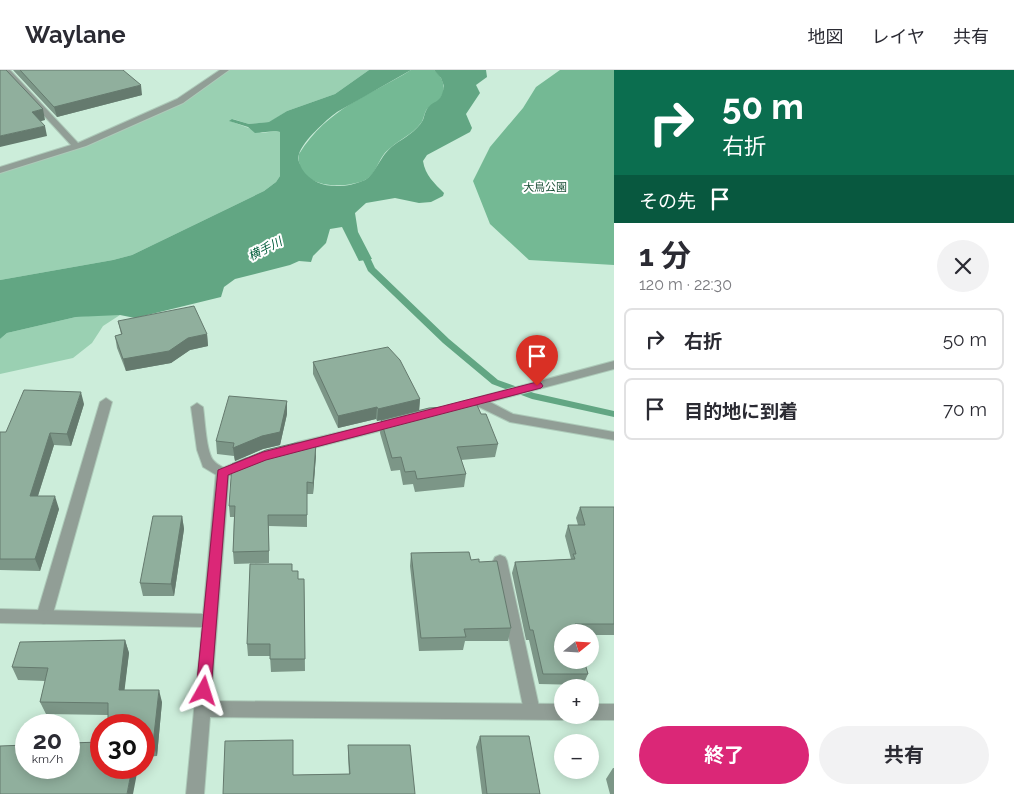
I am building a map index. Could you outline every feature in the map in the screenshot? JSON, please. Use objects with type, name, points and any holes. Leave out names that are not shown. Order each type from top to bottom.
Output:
[{"type":"street","points":[[6,70],[76,146]]},
{"type":"street","points":[[0,170],[76,146],[180,101],[226,70]]},
{"type":"street","points":[[432,414],[614,365]]},
{"type":"street","points":[[44,617],[106,402]]},
{"type":"street","points":[[480,402],[510,418],[614,436]]},
{"type":"street","points":[[197,407],[200,435],[208,464],[223,473]]},
{"type":"street","points":[[282,452],[404,421]]},
{"type":"street","points":[[223,473],[263,456]]},
{"type":"street","points":[[195,794],[223,473]]},
{"type":"street","points":[[500,560],[532,711]]},
{"type":"street","points":[[0,616],[210,621]]},
{"type":"street","points":[[202,709],[554,712]]},
{"type":"street","points":[[599,712],[614,712]]},
{"type":"shaded area","points":[[225,70],[369,70],[335,94],[287,111],[270,122],[249,124],[233,119],[230,121],[262,133],[280,132],[280,176],[276,182],[264,191],[132,255],[0,280],[0,169],[76,146],[180,101]]},
{"type":"shaded area","points":[[120,315],[103,326],[92,343],[73,358],[0,374],[0,339],[7,333],[76,317]]},
{"type":"green space","points":[[411,70],[434,70],[442,80],[444,88],[442,96],[427,109],[417,127],[385,153],[369,177],[356,183],[333,185],[322,184],[312,180],[305,174],[300,165],[299,154],[323,125],[350,104]]},
{"type":"green space","name":"大鳥公園","points":[[560,70],[614,70],[614,265],[529,260],[490,224],[473,181],[490,147],[523,108],[536,87]]},
{"type":"water","name":"横手川","points":[[369,70],[411,70],[337,112],[310,137],[301,149],[299,160],[302,169],[315,181],[331,186],[340,186],[357,183],[369,177],[389,149],[417,128],[423,120],[427,109],[441,96],[444,86],[441,78],[434,70],[486,70],[487,77],[476,85],[480,93],[466,114],[472,128],[470,132],[427,155],[423,161],[428,175],[444,193],[443,196],[431,202],[419,203],[395,198],[366,203],[355,213],[358,232],[372,259],[359,261],[342,227],[330,229],[326,243],[313,256],[311,262],[299,261],[235,279],[224,287],[221,297],[135,318],[120,315],[76,317],[7,333],[0,339],[0,280],[132,255],[264,191],[276,182],[280,176],[280,132],[255,133],[248,127],[229,121],[232,119],[249,124],[269,122],[287,111],[335,94]]},
{"type":"building","points":[[0,70],[6,70],[43,109],[32,112],[45,126],[0,136]]},
{"type":"building","points":[[20,70],[123,70],[141,85],[54,107]]},
{"type":"building","points":[[194,306],[207,334],[188,338],[169,351],[123,359],[115,336],[122,334],[118,321]]},
{"type":"building","points":[[388,347],[400,360],[420,399],[338,416],[313,362]]},
{"type":"building","points":[[24,390],[81,392],[67,434],[50,433],[30,496],[55,496],[35,559],[0,559],[0,432],[6,432]]},
{"type":"building","points":[[229,396],[287,401],[280,432],[262,436],[233,448],[234,443],[216,441]]},
{"type":"building","points":[[477,405],[481,414],[486,414],[498,444],[457,447],[466,474],[417,479],[415,471],[405,472],[401,457],[392,458],[381,420],[429,408]]},
{"type":"building","points":[[295,443],[316,443],[313,483],[307,482],[307,515],[268,515],[269,551],[233,552],[235,506],[229,506],[232,464],[266,450]]},
{"type":"building","points":[[580,507],[614,507],[614,624],[554,624],[554,669],[587,669],[588,674],[543,674],[533,630],[530,630],[515,562],[575,559],[573,554],[576,554],[568,525],[585,525]]},
{"type":"building","points":[[153,516],[182,516],[171,584],[140,583]]},
{"type":"building","points":[[469,552],[471,560],[479,559],[479,562],[497,561],[511,628],[464,629],[466,637],[421,638],[411,553]]},
{"type":"building","points":[[250,564],[292,564],[292,571],[298,571],[298,579],[304,579],[305,659],[270,659],[270,644],[247,644]]},
{"type":"building","points":[[125,640],[119,690],[159,690],[155,726],[155,714],[108,714],[108,703],[40,702],[48,668],[12,667],[20,642]]},
{"type":"building","points":[[480,736],[529,736],[540,794],[487,794]]},
{"type":"building","points":[[293,740],[293,775],[350,774],[348,745],[410,745],[415,794],[223,794],[225,741]]},
{"type":"building","points":[[90,742],[90,779],[130,779],[127,794],[0,794],[0,746],[15,745],[15,779],[80,779],[80,743]]},
{"type":"waterway","points":[[362,249],[371,269],[446,341],[495,382],[532,396],[614,414]]},
{"type":"route","points":[[204,691],[223,473],[263,456],[537,386]]}]
